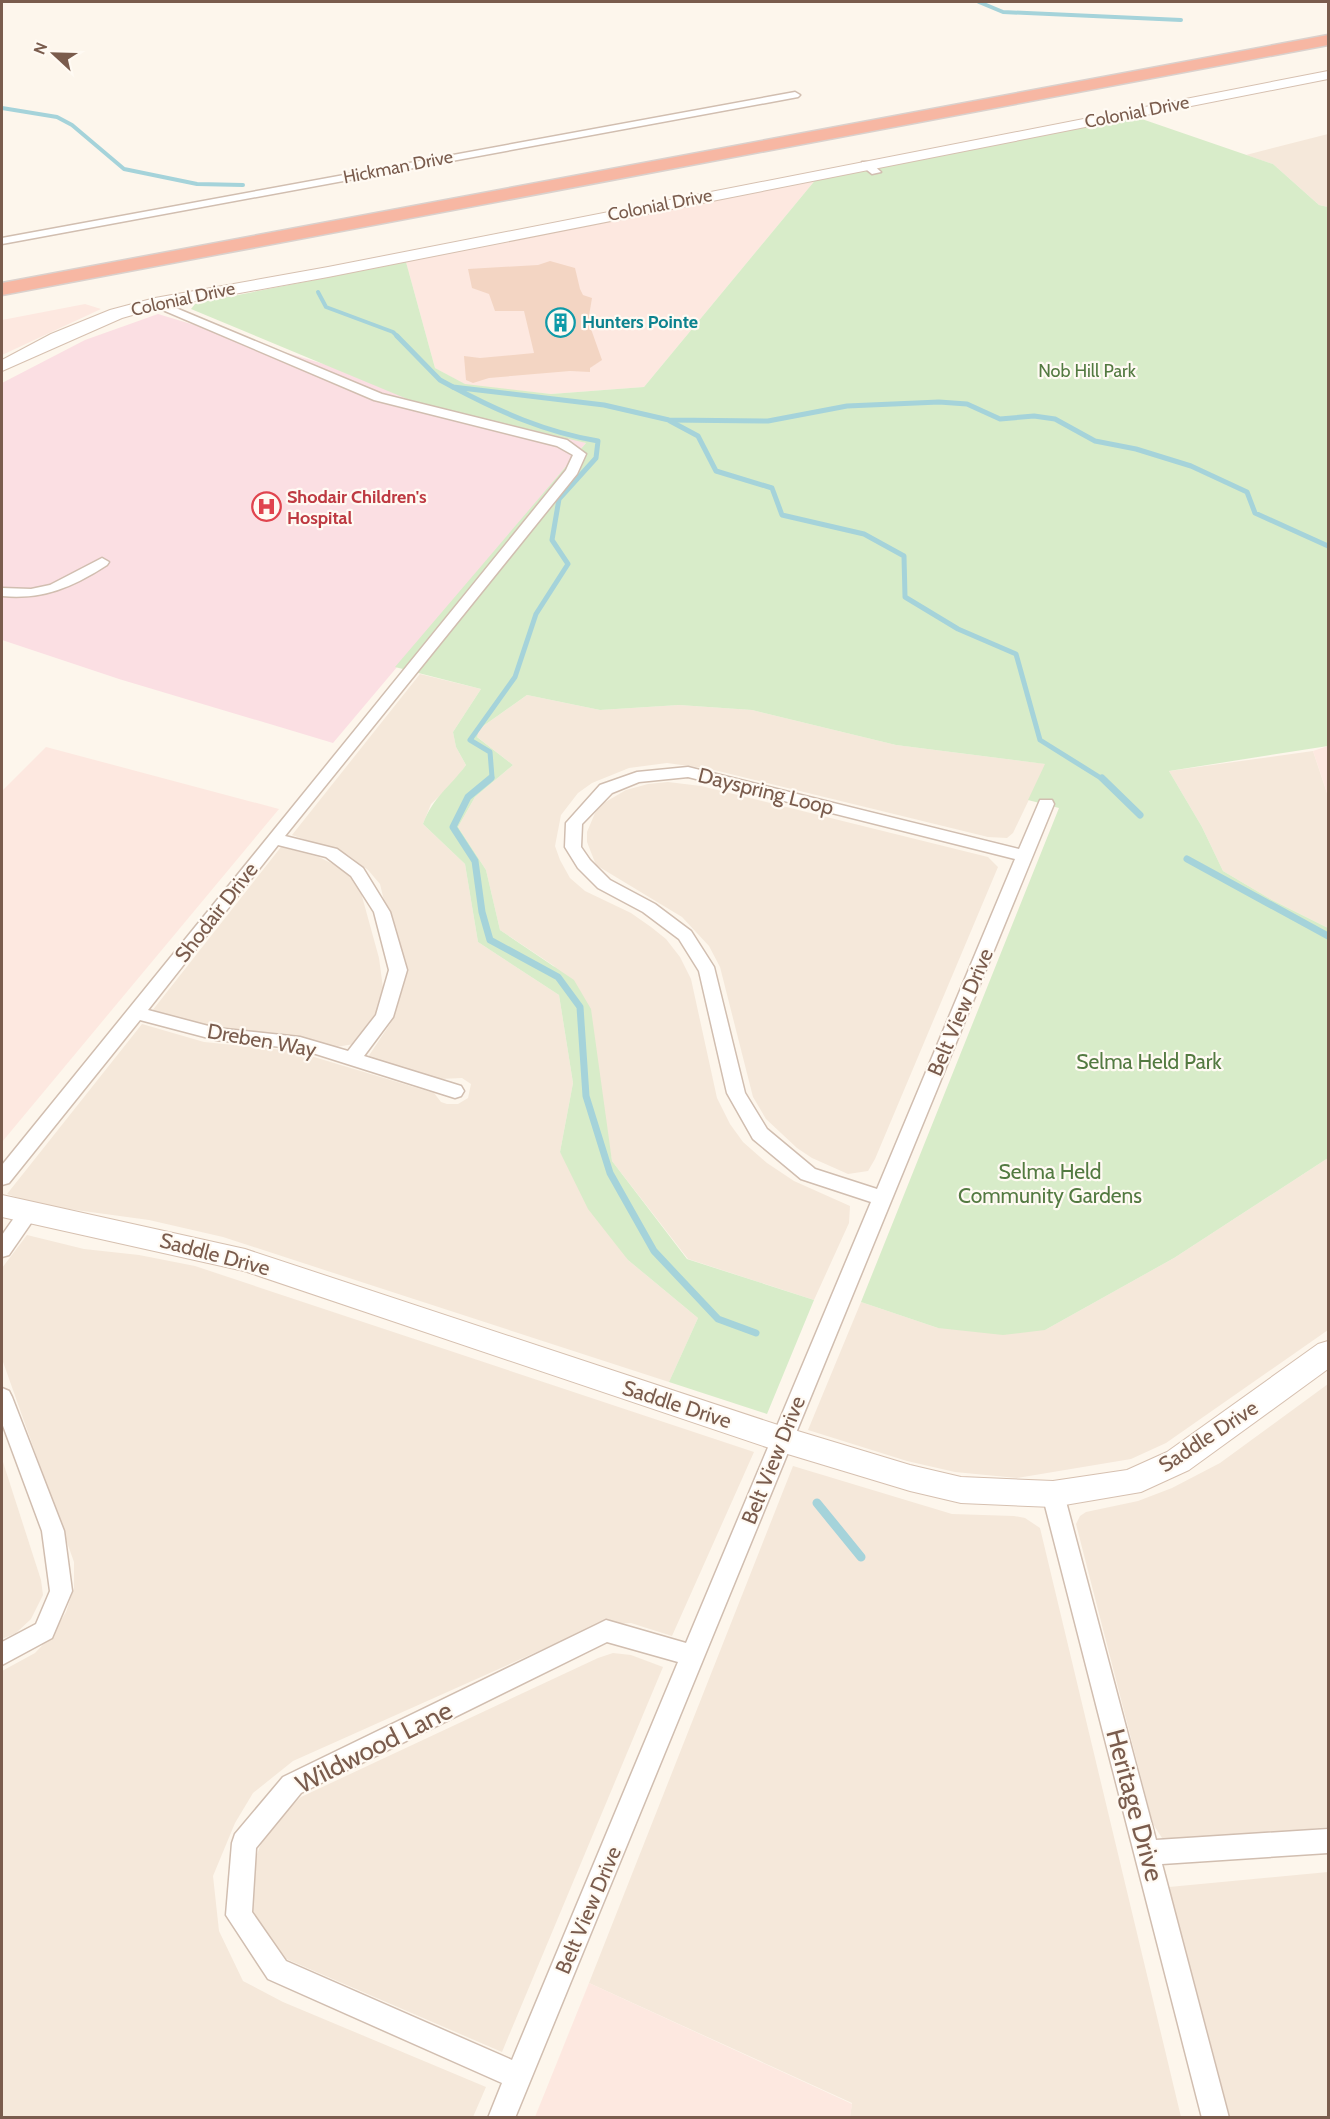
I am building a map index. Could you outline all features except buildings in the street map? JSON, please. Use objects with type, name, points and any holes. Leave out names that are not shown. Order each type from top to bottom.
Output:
[{"type":"highway","points":[[434,189],[1329,23]]},
{"type":"highway","points":[[2,290],[1329,40]]},
{"type":"main road","name":"Colonial Drive","points":[[2,366],[57,338],[116,314],[155,303],[871,168],[1329,75]]},
{"type":"main road","name":"Saddle Drive","points":[[15,1209],[142,1235],[245,1260],[781,1438],[910,1478],[961,1490],[1053,1494],[1130,1483],[1178,1461],[1329,1353]]},
{"type":"street","name":"Hickman Drive","points":[[2,241],[795,95]]},
{"type":"street","name":"Shodair Drive","points":[[2,1178],[136,1013],[427,644],[572,471],[580,454],[562,443],[378,397],[155,303]]},
{"type":"street","points":[[2,592],[19,595],[45,593],[68,584],[102,562]]},
{"type":"street","name":"Dayspring Loop","points":[[882,1198],[808,1174],[760,1134],[736,1093],[708,971],[685,935],[649,908],[604,884],[584,864],[573,848],[574,823],[606,789],[637,777],[688,772],[1025,855]]},
{"type":"street","name":"Belt View Drive","points":[[501,2118],[694,1656],[781,1438],[1046,804]]},
{"type":"street","points":[[274,839],[331,854],[340,860],[357,872],[382,912],[398,970],[384,1017],[352,1059]]},
{"type":"street","name":"Dreben Way","points":[[136,1013],[216,1034],[300,1043],[455,1091]]},
{"type":"street","points":[[2,1249],[15,1209]]},
{"type":"street","points":[[2,1397],[53,1531],[61,1591],[44,1631],[2,1654]]},
{"type":"street","name":"Heritage Drive","points":[[1053,1494],[1216,2118]]},
{"type":"street","name":"Wildwood Lane","points":[[518,2076],[277,1970],[239,1915],[244,1844],[292,1785],[606,1631],[694,1656]]},
{"type":"street","points":[[1148,1853],[1329,1842]]},
{"type":"shaded area","points":[[1328,134],[1328,207],[1319,205],[1273,164],[1246,155]]},
{"type":"shaded area","points":[[817,178],[644,387],[551,394],[466,385],[435,368],[406,262]]},
{"type":"shaded area","points":[[85,304],[101,309],[2,355],[2,320]]},
{"type":"shaded area","name":"Shodair Children's Hospital","points":[[158,314],[586,443],[333,743],[119,679],[2,640],[2,383],[85,340]]},
{"type":"shaded area","points":[[420,674],[481,689],[453,732],[456,747],[466,765],[453,783],[431,804],[423,824],[465,864],[478,942],[559,995],[573,1083],[560,1152],[628,1260],[698,1318],[669,1382],[223,1237],[149,1220],[39,1205],[7,1194],[142,1024],[204,1042],[294,1051],[434,1093],[441,1102],[447,1104],[458,1104],[468,1098],[471,1084],[462,1078],[440,1079],[368,1057],[392,1021],[404,983],[380,884],[368,870],[348,855],[292,835]]},
{"type":"shaded area","points":[[527,695],[600,710],[679,705],[752,710],[896,745],[1046,764],[1013,833],[1007,838],[988,837],[710,769],[667,763],[629,768],[592,783],[578,793],[561,815],[555,846],[570,878],[585,891],[631,913],[651,927],[666,939],[680,957],[691,979],[717,1098],[730,1124],[743,1142],[767,1163],[794,1181],[850,1206],[849,1223],[814,1300],[688,1259],[612,1161],[598,1081],[554,966],[500,930],[486,870],[458,827],[475,797],[513,765],[476,736],[479,729]]},
{"type":"shaded area","points":[[1328,746],[1328,796],[1313,751]]},
{"type":"shaded area","points":[[46,747],[279,809],[2,1142],[2,791]]},
{"type":"shaded area","points":[[1313,751],[1328,796],[1328,928],[1272,900],[1223,871],[1202,827],[1169,771]]},
{"type":"shaded area","points":[[668,782],[701,786],[988,857],[998,867],[868,1171],[848,1174],[812,1158],[797,1148],[766,1119],[753,1097],[720,967],[709,946],[682,917],[596,865],[587,842],[587,832],[595,813],[602,804],[626,790]]},
{"type":"shaded area","points":[[281,847],[319,857],[333,864],[346,872],[360,889],[379,958],[383,988],[377,1011],[354,1044],[336,1047],[301,1038],[210,1028],[152,1011]]},
{"type":"shaded area","points":[[1328,1158],[1328,1330],[1166,1443],[1131,1459],[1017,1478],[955,1472],[907,1461],[808,1430],[861,1302],[938,1328],[1045,1330],[1174,1258]]},
{"type":"shaded area","points":[[27,1235],[84,1249],[139,1255],[195,1266],[754,1452],[672,1636],[631,1623],[597,1625],[293,1761],[253,1793],[235,1823],[213,1876],[219,1931],[243,1981],[283,2002],[486,2087],[473,2117],[2,2117],[2,1671],[35,1653],[53,1634],[66,1612],[74,1588],[74,1562],[2,1359],[2,1268]]},
{"type":"shaded area","points":[[1328,1384],[1328,1827],[1177,1844],[1162,1838],[1153,1824],[1076,1524],[1080,1516],[1086,1512],[1138,1501],[1172,1488],[1220,1463]]},
{"type":"shaded area","points":[[2,1459],[41,1580],[43,1595],[31,1619],[16,1633],[2,1639]]},
{"type":"shaded area","points":[[793,1466],[952,1514],[1014,1516],[1025,1518],[1040,1528],[1181,2117],[850,2117],[852,2103],[589,1983]]},
{"type":"shaded area","points":[[613,1653],[631,1655],[663,1667],[502,2052],[277,1955],[255,1921],[250,1903],[250,1875],[260,1846],[277,1819],[301,1797]]},
{"type":"shaded area","points":[[1328,1872],[1328,2117],[1230,2117],[1169,1887]]},
{"type":"shaded area","points":[[589,1983],[852,2104],[850,2117],[535,2117]]},
{"type":"green space","points":[[1136,117],[1273,164],[1319,205],[1328,207],[1328,746],[1169,771],[1202,827],[1223,871],[1272,900],[1328,928],[1328,1158],[1174,1258],[1045,1330],[1003,1335],[938,1328],[861,1302],[1059,808],[1028,800],[1045,764],[896,745],[752,710],[679,705],[600,710],[527,695],[479,729],[477,737],[513,765],[475,797],[458,827],[486,870],[500,930],[574,980],[591,1009],[612,1161],[687,1259],[814,1300],[767,1414],[669,1382],[698,1318],[628,1260],[588,1209],[560,1152],[573,1083],[559,995],[478,942],[465,864],[423,824],[437,800],[466,765],[456,747],[453,732],[481,689],[395,667],[586,443],[412,401],[191,309],[195,304],[202,302],[406,262],[435,368],[465,384],[551,394],[644,387],[817,178]]},
{"type":"waterway","points":[[979,2],[1003,12],[1181,20]]},
{"type":"waterway","points":[[2,108],[57,117],[72,125],[124,169],[197,184],[243,185]]},
{"type":"waterway","points":[[318,292],[326,307],[393,332],[397,336]]},
{"type":"waterway","points":[[397,336],[440,380],[453,387]]},
{"type":"waterway","points":[[453,387],[604,405],[669,420],[768,421],[847,406],[939,402],[967,404],[1000,419],[1034,416],[1055,419],[1095,441],[1136,449],[1191,466],[1247,492],[1255,513],[1328,546]]},
{"type":"waterway","points":[[453,387],[488,405],[541,427],[598,441],[596,458],[559,499],[552,540],[568,564],[536,614],[515,677],[470,740],[490,752],[491,778]]},
{"type":"waterway","points":[[670,421],[698,436],[716,471],[772,488],[782,515],[864,534],[904,556],[905,597],[958,629],[1016,654],[1040,740],[1104,780]]},
{"type":"waterway","points":[[491,778],[468,797],[453,827],[475,861],[482,912],[490,940],[558,977],[580,1007],[586,1096],[610,1173],[654,1251],[718,1319],[756,1333]]},
{"type":"waterway","points":[[1102,778],[1140,815]]},
{"type":"waterway","points":[[1187,859],[1328,936]]},
{"type":"waterway","points":[[817,1503],[861,1557]]},
{"type":"place","name":"Hunters Pointe","points":[[561,322]]},
{"type":"place","name":"Shodair Children's Hospital","points":[[266,507]]},
{"type":"park label","name":"Nob Hill Park","points":[[1087,371]]},
{"type":"park label","name":"Selma Held Park","points":[[1149,1061]]},
{"type":"park label","name":"Selma Held Community Gardens","points":[[1050,1183]]}]
